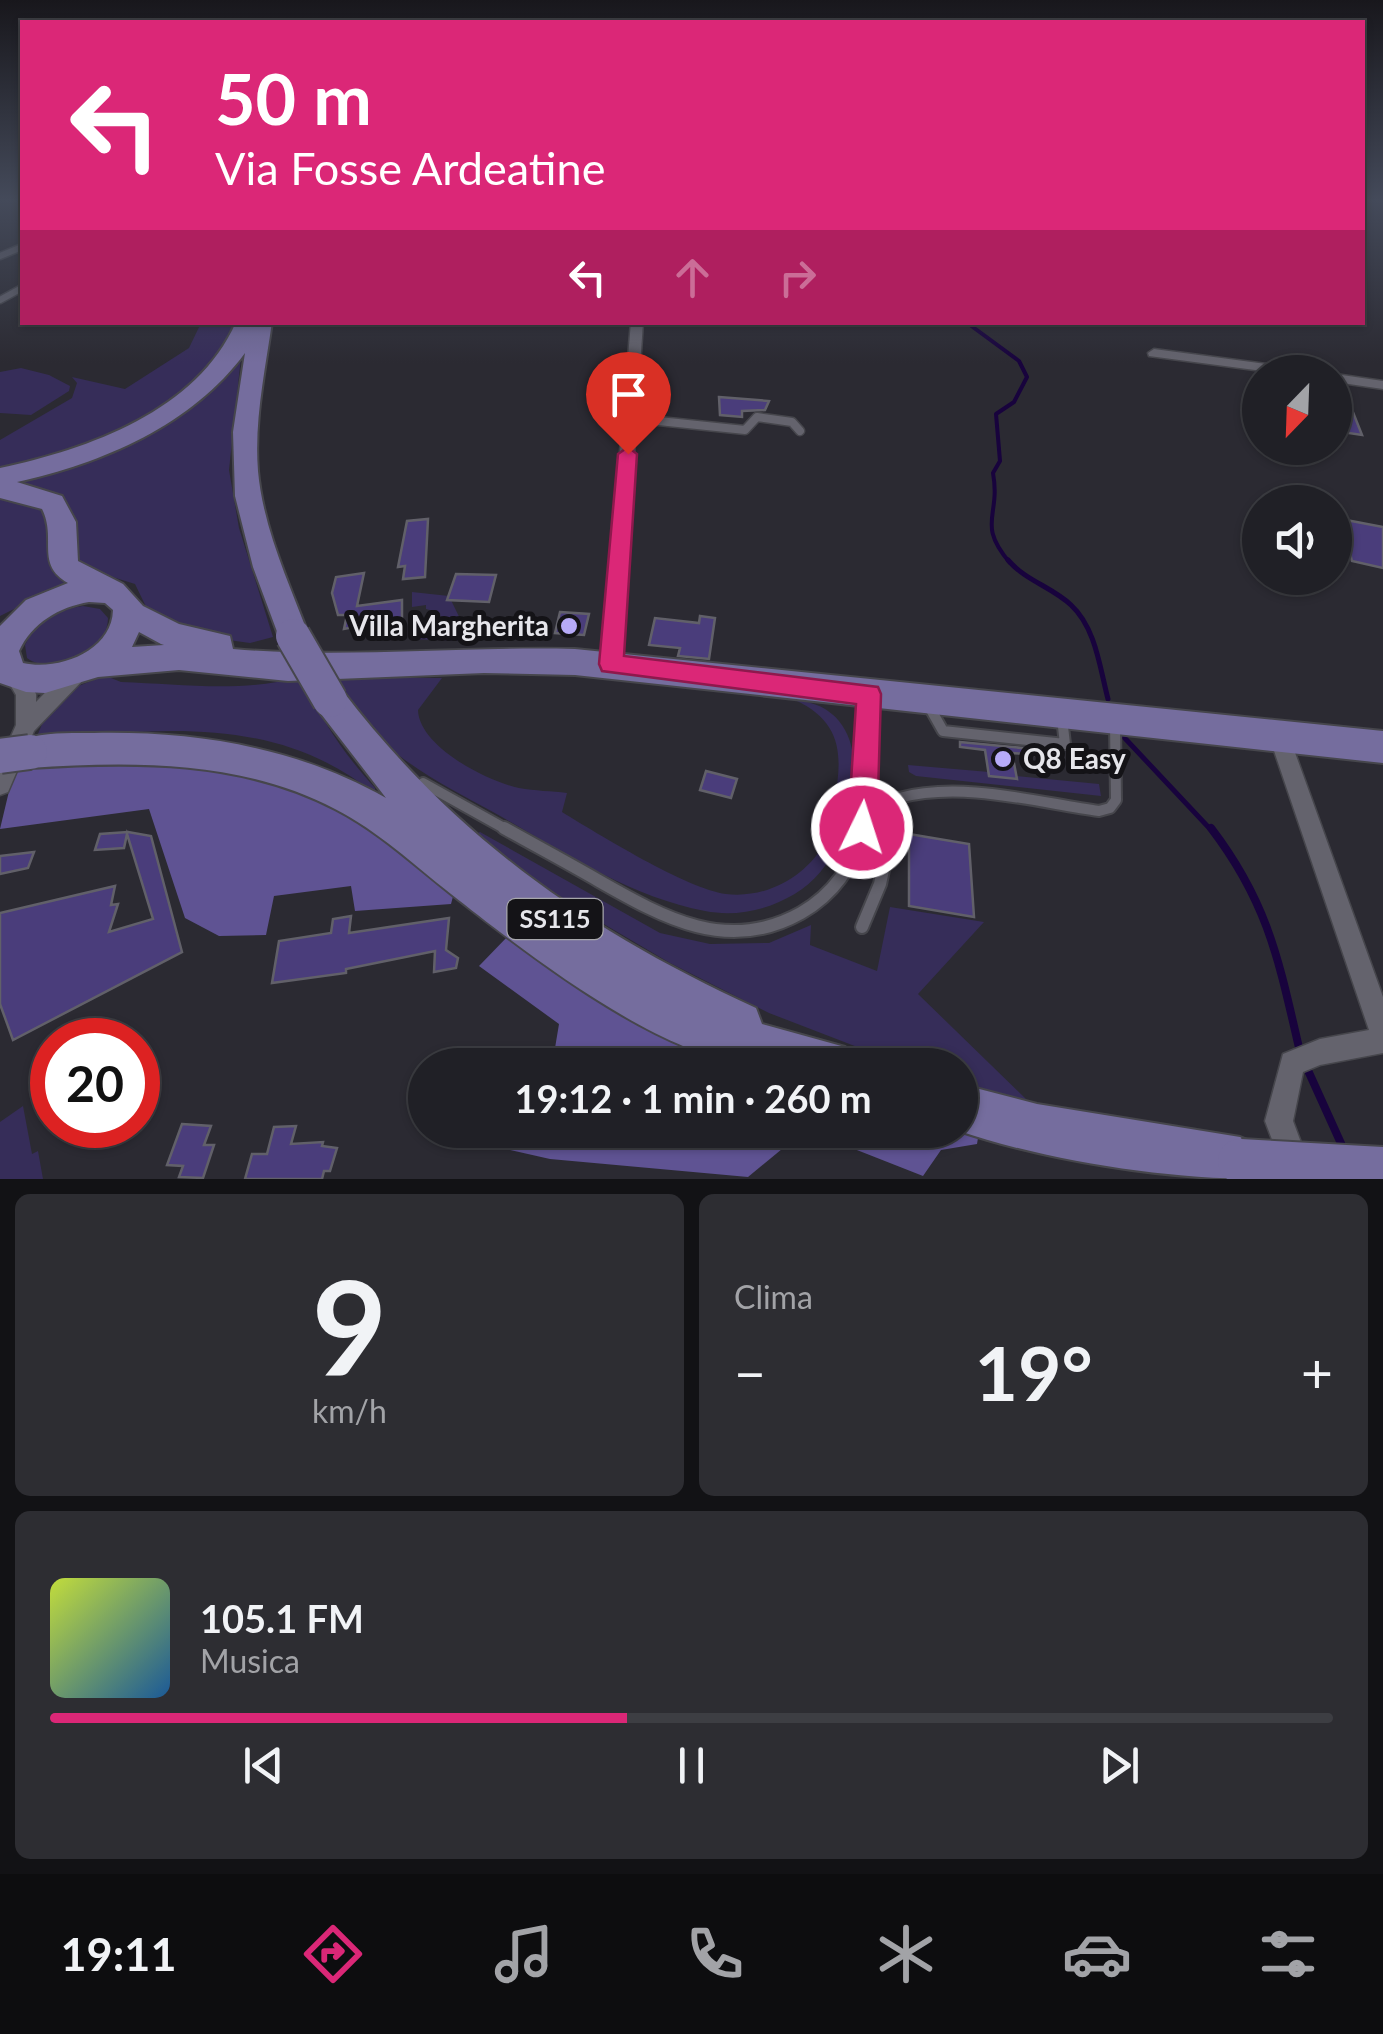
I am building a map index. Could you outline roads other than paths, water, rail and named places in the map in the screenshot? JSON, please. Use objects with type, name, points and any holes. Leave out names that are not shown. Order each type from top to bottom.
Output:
[{"type":"main road","points":[[0,477],[94,449],[175,407],[227,362],[241,342],[246,325]]},
{"type":"main road","name":"SS115","points":[[261,325],[244,448],[247,490],[257,536],[293,636],[358,742],[392,783],[476,862],[535,906],[620,962],[725,1018],[795,1048]]},
{"type":"main road","points":[[0,490],[25,492],[52,503],[62,522],[64,567],[172,635],[209,644],[365,666]]},
{"type":"main road","points":[[119,602],[67,595],[12,623],[4,646],[8,674],[46,680],[87,666],[178,657],[288,667],[484,660],[611,664],[1062,716],[1383,747]]},
{"type":"main road","points":[[87,666],[121,638],[119,602]]},
{"type":"main road","points":[[19,744],[185,750],[240,759],[316,783],[388,820],[520,921],[605,977],[686,1023],[775,1048]]},
{"type":"main road","points":[[978,1113],[1036,1128],[1240,1161],[1383,1169]]},
{"type":"street","points":[[611,664],[637,325]]},
{"type":"street","points":[[1154,352],[1242,364]]},
{"type":"street","points":[[1352,380],[1383,385]]},
{"type":"street","points":[[0,785],[19,744],[87,666]]},
{"type":"street","points":[[8,674],[26,694],[19,744]]},
{"type":"street","points":[[1279,736],[1382,1030],[1379,1042],[1320,1052],[1292,1064],[1279,1122],[1300,1179]]},
{"type":"lane","points":[[630,418],[745,430],[757,417],[792,422],[800,431]]},
{"type":"lane","points":[[423,783],[663,916],[708,931],[754,931],[777,925],[815,906],[830,893],[851,862],[862,828],[869,694]]},
{"type":"lane","points":[[862,927],[880,884],[899,798],[909,793],[944,792],[1099,811],[1110,808],[1116,800],[1115,719]]},
{"type":"waterway","points":[[970,325],[1019,361],[1027,377],[1014,402],[996,414],[1000,461],[993,473],[992,529],[1010,563]]},
{"type":"waterway","points":[[1008,560],[1079,614],[1096,649],[1108,699]]},
{"type":"waterway","points":[[1120,733],[1212,831]]},
{"type":"waterway","points":[[1211,828],[1259,909],[1278,962],[1300,1052]]},
{"type":"waterway","points":[[1306,1066],[1344,1150]]},
{"type":"place","name":"Villa Margherita","points":[[569,626]]},
{"type":"place","name":"Q8 Easy","points":[[1003,759]]}]
